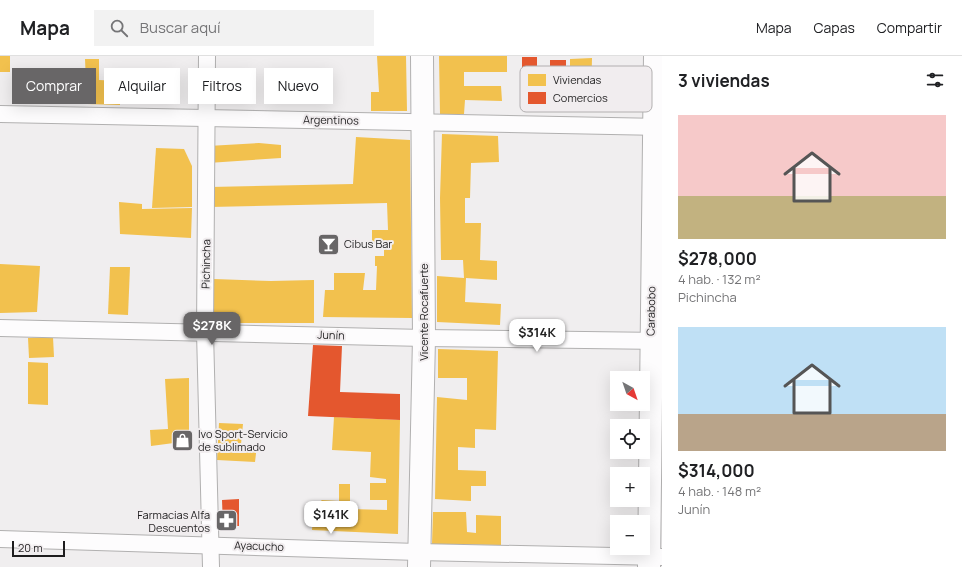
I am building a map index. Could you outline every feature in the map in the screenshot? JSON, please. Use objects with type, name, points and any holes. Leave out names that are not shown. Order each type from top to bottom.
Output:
[{"type":"main road","name":"Vicente Rocafuerte","points":[[419,559],[424,338],[422,56]]},
{"type":"main road","name":"Carabobo","points":[[653,560],[658,127],[655,56]]},
{"type":"street","name":"Pichincha","points":[[207,56],[208,118],[205,332],[211,567]]},
{"type":"street","name":"Argentinos","points":[[0,114],[658,127]]},
{"type":"street","name":"Junín","points":[[0,328],[424,338],[656,341]]},
{"type":"street","name":"Ayacucho","points":[[0,539],[211,544],[419,559],[653,560]]},
{"type":"building: Viviendas","points":[[0,56],[10,56],[10,72],[0,72]]},
{"type":"building: Viviendas","points":[[377,56],[406,56],[407,111],[371,111],[371,92],[379,92]]},
{"type":"building: Viviendas","points":[[439,56],[507,56],[507,72],[464,72],[464,86],[501,86],[502,101],[465,100],[464,114],[440,114]]},
{"type":"building: Viviendas","points":[[592,58],[592,66],[570,66],[570,59]]},
{"type":"building: Viviendas","points":[[85,59],[99,59],[99,80],[104,80],[104,104],[120,105],[87,104],[96,104],[96,68],[85,68]]},
{"type":"building: Viviendas","points":[[442,134],[498,136],[499,162],[471,163],[470,198],[465,198],[465,223],[481,223],[480,260],[497,261],[497,280],[466,278],[465,302],[501,304],[500,325],[437,322],[437,276],[464,278],[463,260],[441,260],[440,198]]},
{"type":"building: Viviendas","points":[[356,137],[410,140],[412,318],[323,317],[325,290],[334,290],[334,273],[365,273],[363,290],[376,290],[377,266],[375,266],[375,256],[384,256],[384,244],[372,244],[372,230],[388,230],[387,203],[210,207],[210,187],[353,184]]},
{"type":"building: Viviendas","points":[[259,143],[281,145],[281,158],[208,163],[208,146]]},
{"type":"building: Viviendas","points":[[156,148],[184,149],[192,166],[192,207],[152,208]]},
{"type":"building: Viviendas","points":[[119,202],[142,204],[142,209],[192,208],[191,238],[120,234]]},
{"type":"building: Viviendas","points":[[0,264],[40,266],[37,312],[0,313]]},
{"type":"building: Viviendas","points":[[110,267],[130,267],[128,315],[108,314]]},
{"type":"building: Viviendas","points":[[214,279],[271,281],[314,280],[314,323],[214,323]]},
{"type":"building: Viviendas","points":[[53,337],[54,357],[29,358],[28,338]]},
{"type":"building: Viviendas","points":[[438,349],[498,351],[496,430],[475,429],[475,448],[458,447],[458,470],[486,471],[486,486],[471,486],[471,501],[435,499],[437,397],[467,400],[467,378],[438,378]]},
{"type":"building: Viviendas","points":[[28,362],[48,363],[48,405],[28,404]]},
{"type":"building: Viviendas","points":[[189,378],[189,441],[151,446],[150,430],[168,429],[165,379]]},
{"type":"building: Viviendas","points":[[334,417],[400,420],[398,534],[312,530],[314,506],[322,500],[339,501],[339,484],[350,484],[350,509],[387,510],[387,500],[370,500],[370,483],[386,483],[386,479],[370,477],[371,452],[332,450]]},
{"type":"building: Viviendas","points":[[219,423],[243,424],[241,444],[257,445],[255,462],[217,460]]},
{"type":"building: Viviendas","points":[[433,512],[466,512],[467,532],[476,533],[476,515],[501,516],[501,545],[432,544]]},
{"type":"building: Comercios","points":[[522,57],[537,57],[537,66],[522,66]]},
{"type":"building: Comercios","points":[[550,60],[566,60],[566,66],[550,66]]},
{"type":"building: Comercios","points":[[313,345],[342,346],[340,392],[400,394],[400,420],[308,416]]},
{"type":"building: Comercios","points":[[239,499],[239,526],[223,526],[222,500]]},
{"type":"place","name":"Cibus Bar","points":[[328,244]]},
{"type":"place","name":"Ivo Sport-Servicio de sublimado","points":[[183,440]]},
{"type":"place","name":"Farmacias Alfa Descuentos","points":[[226,521]]}]
